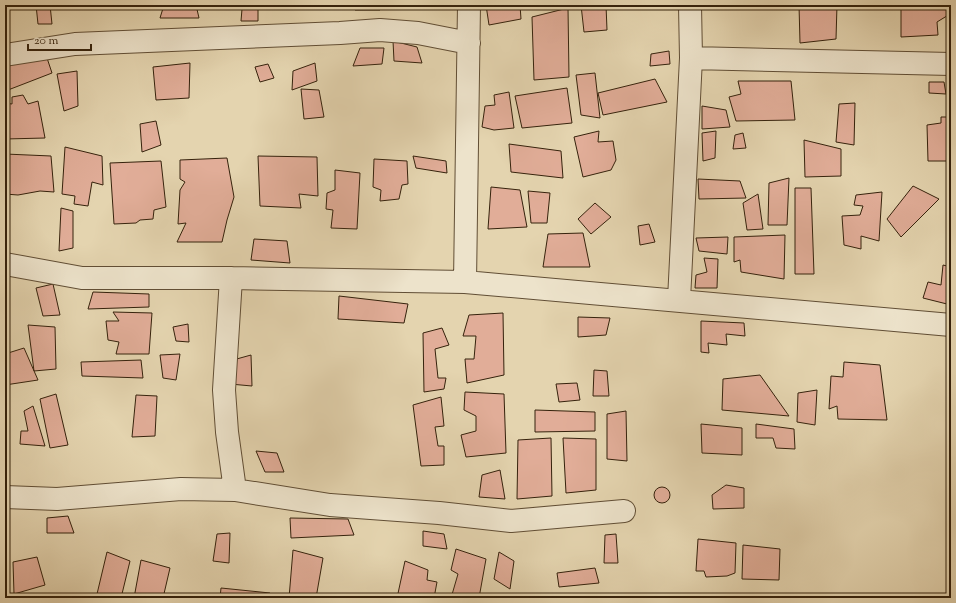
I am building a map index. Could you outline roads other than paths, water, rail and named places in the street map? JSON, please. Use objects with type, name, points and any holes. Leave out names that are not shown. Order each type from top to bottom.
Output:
[{"type":"street","points":[[465,282],[469,5]]},
{"type":"street","points":[[679,300],[691,58],[690,5]]},
{"type":"street","points":[[5,55],[75,44],[380,30],[418,33],[469,43]]},
{"type":"street","points":[[691,58],[951,64]]},
{"type":"street","points":[[5,264],[82,278],[231,278],[465,282],[951,325]]},
{"type":"street","points":[[231,278],[224,390],[227,432],[236,490]]},
{"type":"street","points":[[5,497],[58,499],[181,489],[236,490],[330,505],[439,512],[511,521],[624,511]]}]
